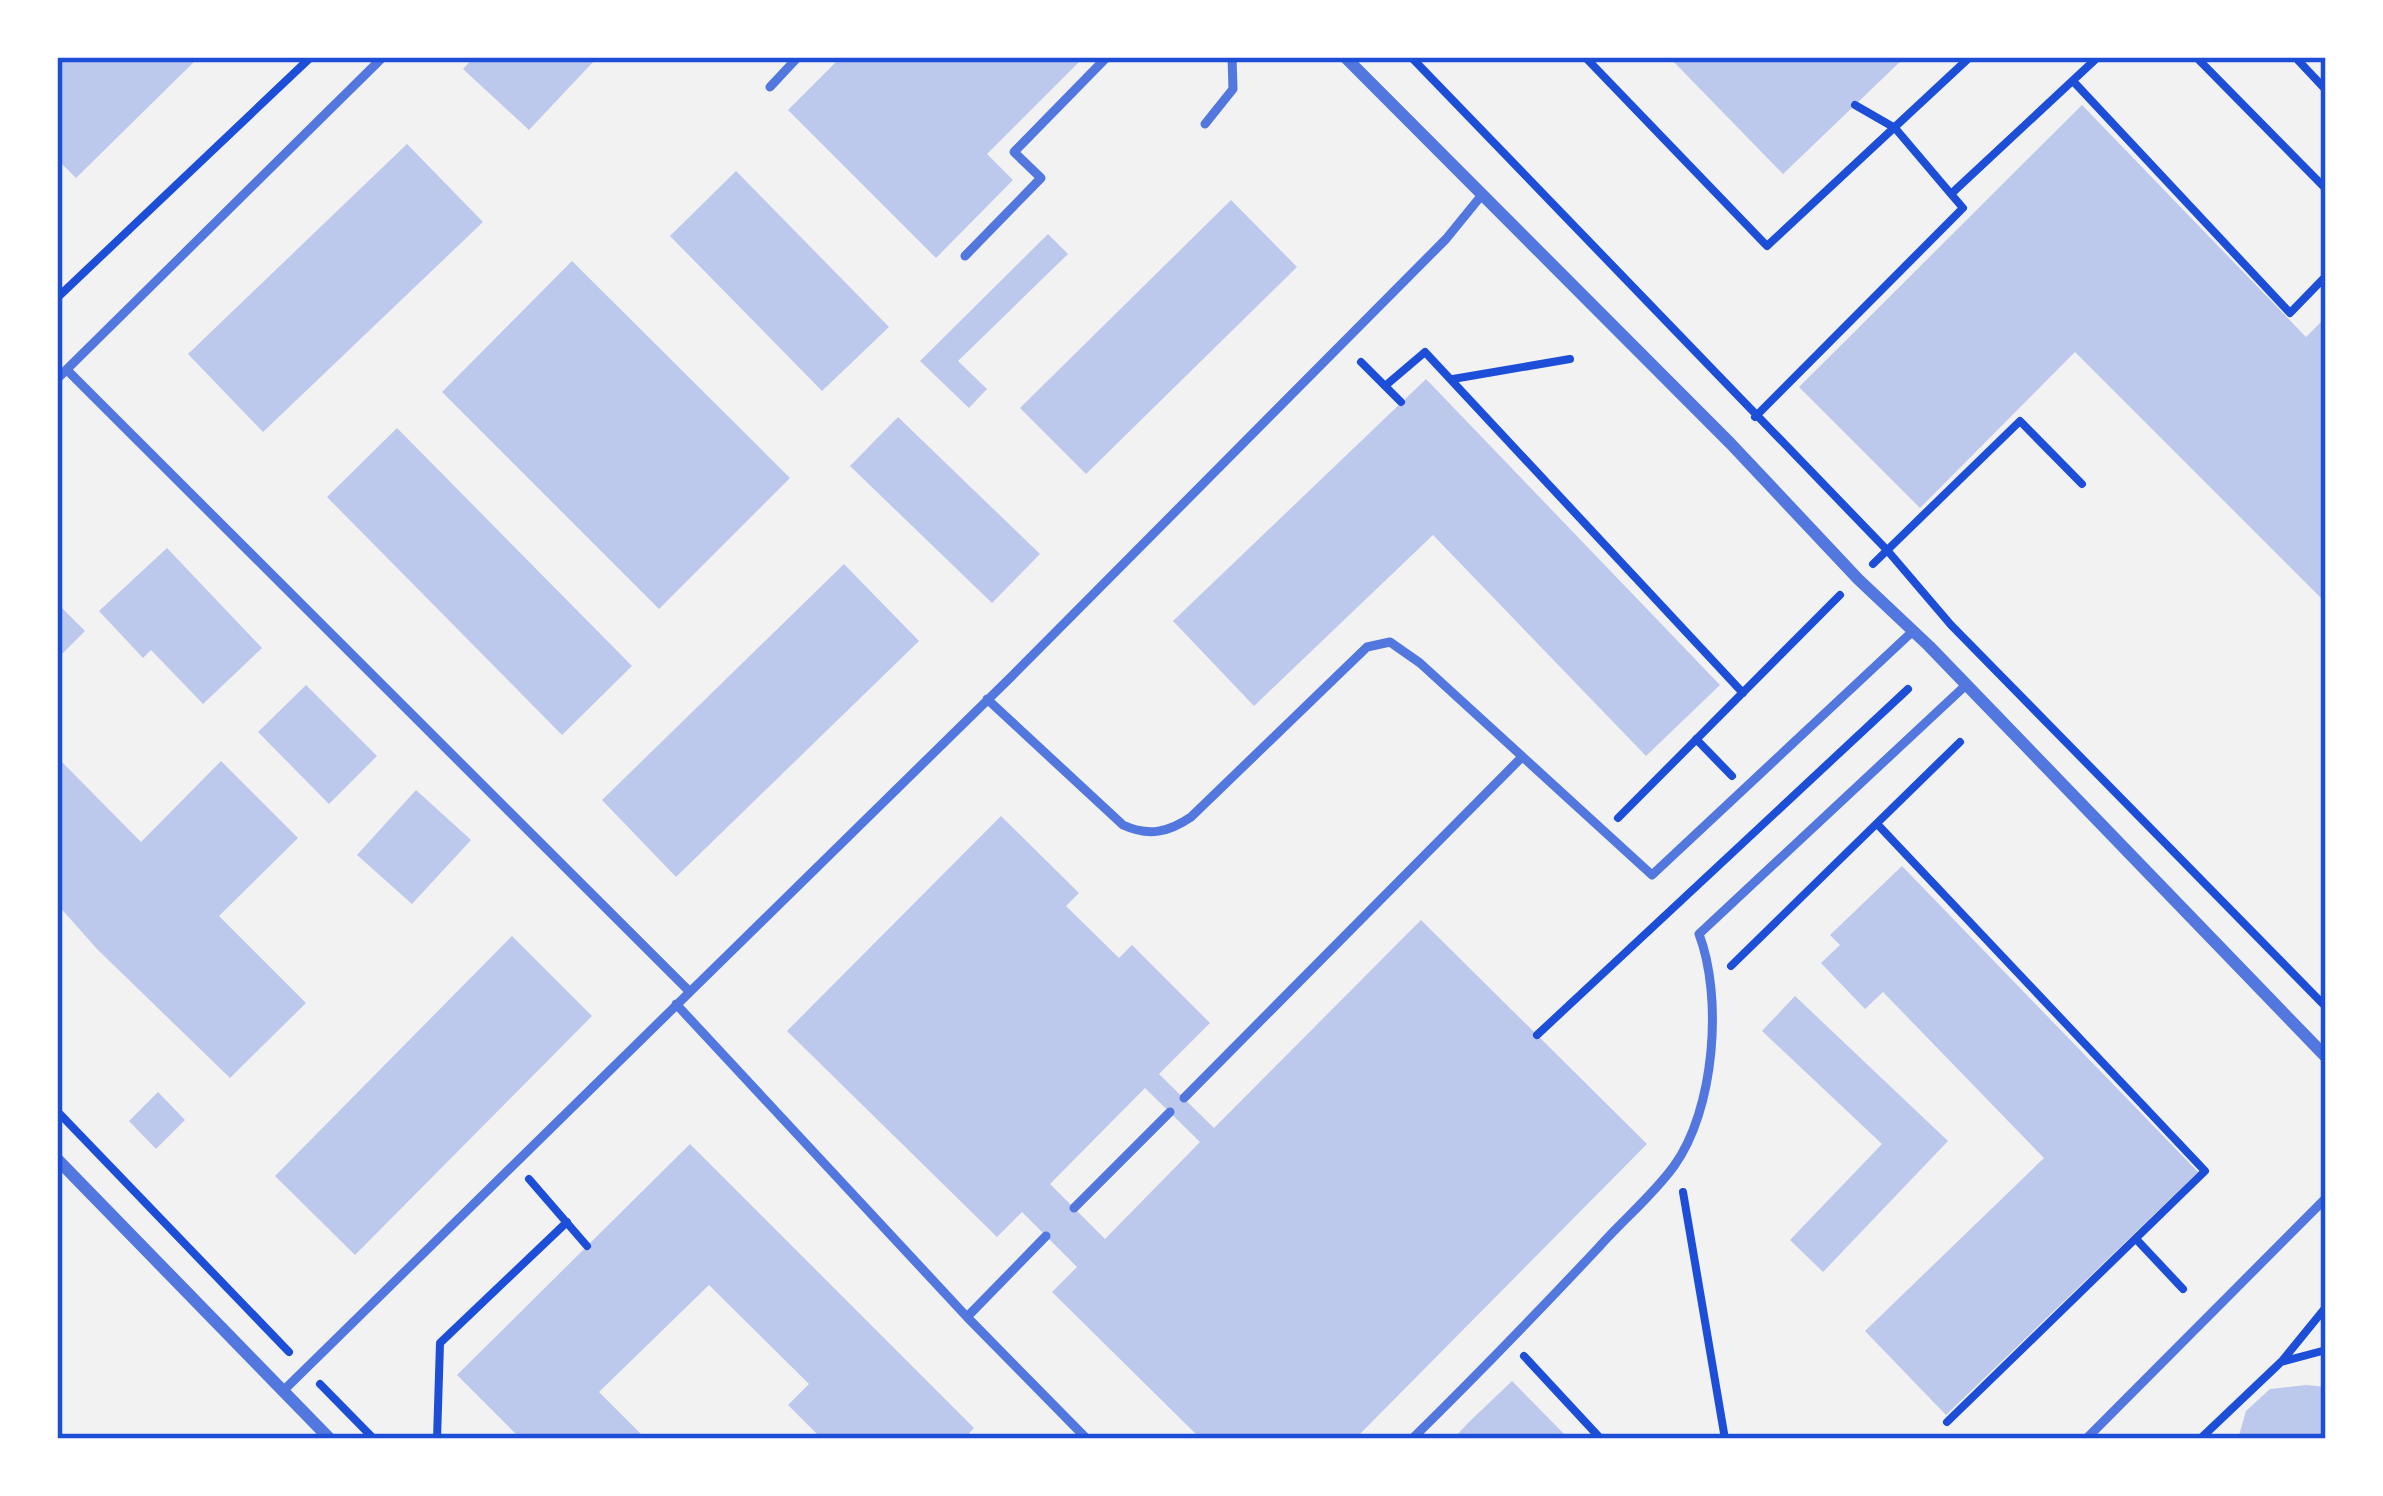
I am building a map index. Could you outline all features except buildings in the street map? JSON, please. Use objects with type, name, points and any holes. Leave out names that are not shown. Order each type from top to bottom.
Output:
[{"type":"street","points":[[1345,57],[1731,444],[2326,1057]]},
{"type":"street","points":[[57,1159],[330,1439]]},
{"type":"lane","points":[[57,380],[383,57]]},
{"type":"lane","points":[[770,86],[798,57]]},
{"type":"lane","points":[[964,256],[1041,178],[1014,152],[1107,57]]},
{"type":"lane","points":[[1204,124],[1233,89],[1232,57]]},
{"type":"lane","points":[[283,1391],[987,699],[1446,239],[1481,196]]},
{"type":"lane","points":[[67,370],[689,991]]},
{"type":"lane","points":[[987,699],[1124,825],[1144,832],[1166,831],[1191,817],[1367,647],[1390,642],[1652,875],[1913,631]]},
{"type":"lane","points":[[1412,1439],[1676,1164],[1707,1082],[1713,984],[1699,934],[1966,685]]},
{"type":"lane","points":[[1184,1098],[1521,758]]},
{"type":"lane","points":[[676,1004],[1087,1439]]},
{"type":"lane","points":[[1074,1208],[1170,1112]]},
{"type":"lane","points":[[2086,1439],[2326,1198]]},
{"type":"lane","points":[[967,1317],[1046,1236]]},
{"type":"path","points":[[57,298],[311,57]]},
{"type":"path","points":[[1412,57],[1887,550],[1951,625],[2326,1007]]},
{"type":"path","points":[[1585,57],[1767,246],[1970,57]]},
{"type":"path","points":[[1951,194],[2098,57]]},
{"type":"path","points":[[2196,57],[2326,189]]},
{"type":"path","points":[[2295,57],[2326,90]]},
{"type":"path","points":[[2073,81],[2290,313],[2326,276]]},
{"type":"path","points":[[1731,444],[1963,208],[1895,128],[1855,104]]},
{"type":"path","points":[[1385,386],[1425,352],[1743,693]]},
{"type":"path","points":[[1452,379],[1570,359]]},
{"type":"path","points":[[1361,362],[1401,402]]},
{"type":"path","points":[[1907,530],[2020,421],[2082,484]]},
{"type":"path","points":[[1604,832],[1828,607]]},
{"type":"path","points":[[1537,1035],[1908,688]]},
{"type":"path","points":[[1696,739],[1745,790]]},
{"type":"path","points":[[1713,984],[1960,742]]},
{"type":"path","points":[[1880,827],[2205,1171],[1947,1422]]},
{"type":"path","points":[[57,1111],[374,1439]]},
{"type":"path","points":[[1676,1164],[1725,1439]]},
{"type":"path","points":[[528,1178],[587,1246]]},
{"type":"path","points":[[436,1439],[440,1343],[567,1222]]},
{"type":"path","points":[[2136,1239],[2183,1288]]},
{"type":"path","points":[[2200,1439],[2281,1362],[2326,1307]]},
{"type":"path","points":[[1511,1341],[1601,1439]]},
{"type":"path","points":[[2281,1362],[2326,1350]]}]
